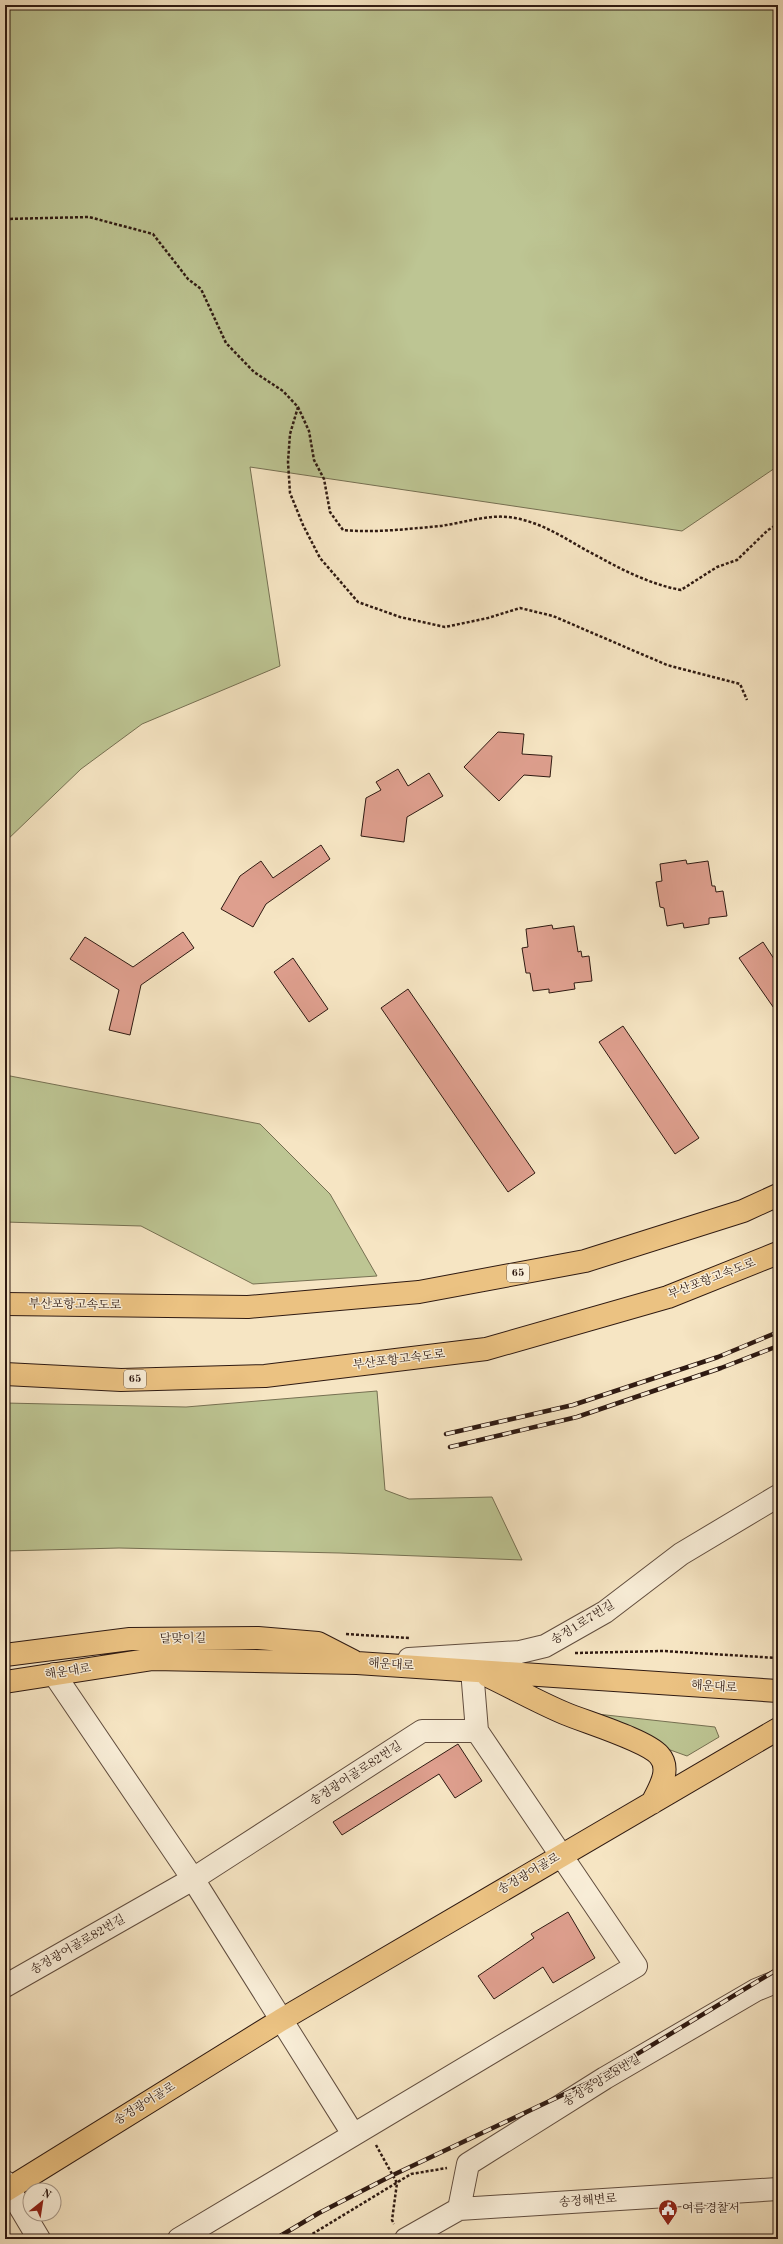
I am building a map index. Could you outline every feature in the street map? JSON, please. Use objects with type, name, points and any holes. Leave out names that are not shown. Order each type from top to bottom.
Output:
[{"type":"main road","name":"부산포항고속도로","points":[[5,1304],[248,1308],[419,1292],[585,1261],[743,1211],[778,1195]]},
{"type":"main road","name":"부산포항고속도로","points":[[5,1374],[121,1380],[265,1376],[486,1349],[668,1297],[778,1253]]},
{"type":"main road","name":"달맞이길","points":[[5,1655],[130,1639],[258,1638],[318,1643],[357,1663]]},
{"type":"main road","name":"해운대로","points":[[5,1682],[153,1659],[357,1663],[778,1692]]},
{"type":"main road","points":[[476,1671],[564,1713],[614,1732],[651,1749],[660,1755],[664,1768],[664,1778],[652,1803]]},
{"type":"main road","name":"송정광어골로","points":[[6,2187],[282,2020],[778,1729]]},
{"type":"street","name":"송정1로7번길","points":[[357,1663],[520,1652],[546,1646],[605,1612],[681,1554],[778,1496]]},
{"type":"street","points":[[180,2239],[636,1966],[477,1731],[476,1671]]},
{"type":"street","points":[[54,1674],[193,1879],[282,2020],[359,2131]]},
{"type":"street","name":"송정광어골로82번길","points":[[5,1986],[193,1879],[422,1731],[477,1731]]},
{"type":"street","name":"송정중앙로8번길","points":[[468,2164],[605,2078],[756,1990],[778,1981]]},
{"type":"street","points":[[459,2209],[468,2164]]},
{"type":"street","points":[[6,2187],[39,2239]]},
{"type":"street","name":"송정해변로","points":[[401,2233],[459,2209],[778,2189]]},
{"type":"path","points":[[5,219],[89,217],[153,234],[188,279],[201,288],[226,343],[254,372],[283,391],[298,407],[309,430],[314,460],[324,479],[330,512],[343,530],[370,532],[440,526],[494,517],[513,518],[534,522],[569,539],[599,557],[665,587],[680,590],[717,567],[736,560],[768,530],[778,524]]},
{"type":"path","points":[[298,407],[290,434],[288,462],[290,493],[303,525],[320,558],[358,602],[400,617],[445,627],[488,618],[520,608],[552,616],[667,665],[740,684],[747,700]]},
{"type":"path","points":[[569,1653],[663,1651],[778,1658]]},
{"type":"path","points":[[359,2131],[397,2183],[392,2220],[401,2233]]},
{"type":"path","points":[[304,2239],[411,2174],[468,2164]]},
{"type":"green space","points":[[5,5],[778,5],[778,466],[682,531],[250,467],[280,666],[142,724],[81,769],[5,842]]},
{"type":"green space","points":[[5,1075],[260,1124],[330,1194],[377,1276],[253,1284],[141,1226],[5,1222]]},
{"type":"green space","points":[[377,1391],[385,1490],[409,1499],[492,1497],[522,1560],[340,1553],[119,1548],[5,1551],[5,1403],[186,1407]]},
{"type":"green space","points":[[597,1714],[715,1727],[719,1737],[687,1756],[662,1747]]},
{"type":"building","points":[[498,732],[524,734],[522,754],[552,756],[550,777],[524,775],[499,801],[464,767]]},
{"type":"building","points":[[398,769],[408,786],[429,773],[443,796],[407,817],[404,842],[361,836],[366,798],[381,790],[376,782]]},
{"type":"building","points":[[321,845],[330,859],[266,904],[253,927],[221,909],[240,876],[261,861],[273,878]]},
{"type":"building","points":[[686,860],[687,864],[708,861],[712,886],[715,886],[716,892],[723,891],[727,916],[709,918],[709,924],[684,928],[683,923],[667,926],[664,908],[660,907],[656,882],[662,881],[660,864]]},
{"type":"building","points":[[552,925],[553,929],[574,926],[578,952],[581,951],[582,957],[589,956],[592,981],[574,983],[575,989],[549,993],[549,989],[533,991],[530,973],[526,973],[522,948],[528,947],[526,929]]},
{"type":"building","points":[[183,932],[194,948],[141,985],[130,1035],[109,1030],[119,990],[70,959],[85,937],[133,967]]},
{"type":"building","points":[[763,942],[778,965],[778,1014],[739,958]]},
{"type":"building","points":[[293,958],[328,1009],[309,1022],[274,972]]},
{"type":"building","points":[[408,989],[535,1173],[508,1192],[381,1008]]},
{"type":"building","points":[[623,1026],[699,1138],[675,1154],[599,1042]]},
{"type":"building","points":[[458,1744],[482,1781],[455,1798],[439,1774],[342,1835],[333,1822]]},
{"type":"building","points":[[568,1912],[595,1958],[553,1983],[543,1967],[494,1999],[478,1976],[534,1938],[531,1934]]},
{"type":"railway","points":[[446,1434],[573,1405],[718,1357],[778,1332]]},
{"type":"railway","points":[[450,1447],[577,1417],[721,1368],[778,1346]]},
{"type":"railway","points":[[275,2239],[319,2213],[393,2175],[594,2080],[778,1969]]},
{"type":"place","name":"여름경찰서","points":[[668,2226]]}]
